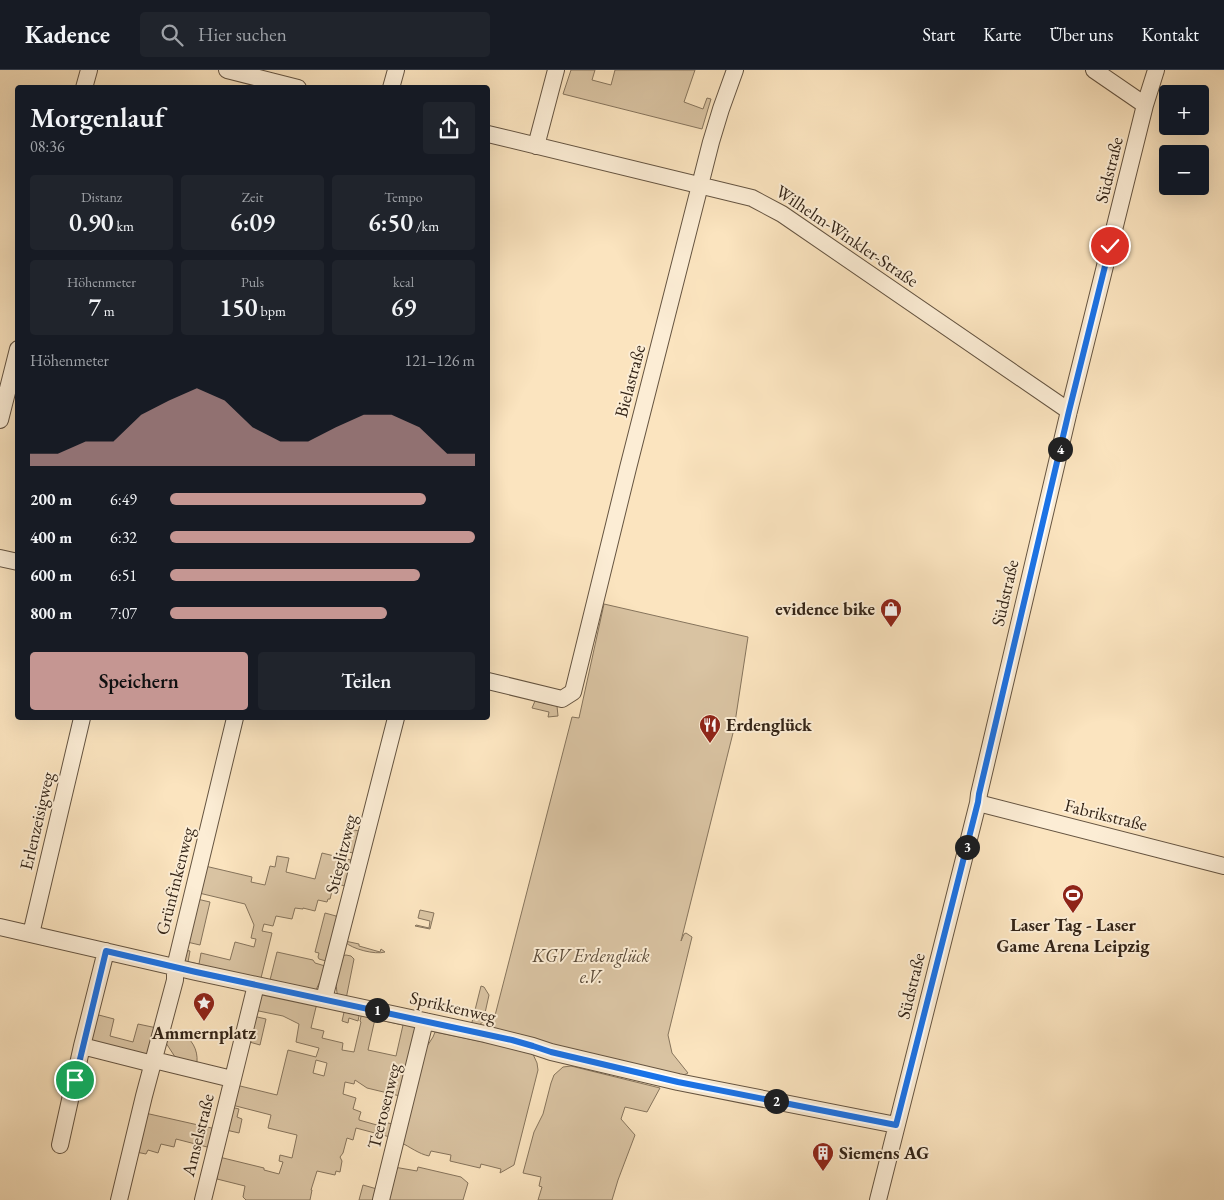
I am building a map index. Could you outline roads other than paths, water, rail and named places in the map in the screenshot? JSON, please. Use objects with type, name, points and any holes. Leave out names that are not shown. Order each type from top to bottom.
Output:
[{"type":"street","points":[[85,85],[88,70]]},
{"type":"street","points":[[226,70],[286,85]]},
{"type":"street","points":[[392,85],[396,70]]},
{"type":"street","points":[[536,146],[556,70]]},
{"type":"street","name":"Bielastraße","points":[[490,681],[562,699],[573,692],[628,468],[721,109],[735,70]]},
{"type":"street","points":[[1094,70],[1146,106]]},
{"type":"street","name":"Südstraße","points":[[878,1200],[978,802],[1069,411],[1156,70]]},
{"type":"street","name":"Wilhelm-Winkler-Straße","points":[[490,134],[752,198],[782,214],[1069,411]]},
{"type":"street","points":[[0,420],[15,361]]},
{"type":"street","points":[[0,558],[15,561]]},
{"type":"street","name":"Erlenzeisigweg","points":[[31,934],[82,720]]},
{"type":"street","name":"Grünfinkenweg","points":[[119,1200],[175,980],[175,967],[235,720]]},
{"type":"street","name":"Stieglitzweg","points":[[324,999],[395,720]]},
{"type":"street","name":"Fabrikstraße","points":[[978,802],[1224,866]]},
{"type":"street","name":"Sprikkenweg","points":[[0,928],[512,1040],[551,1052],[671,1080],[896,1125]]},
{"type":"street","points":[[60,1145],[106,951]]},
{"type":"street","points":[[82,1046],[232,1079],[256,985]]},
{"type":"street","name":"Teerosenweg","points":[[381,1200],[425,1021]]},
{"type":"street","name":"Amselstraße","points":[[203,1200],[232,1079]]},
{"type":"place","name":"evidence bike","points":[[891,628]]},
{"type":"place","name":"Erdenglück","points":[[710,744]]},
{"type":"place","name":"Laser Tag - Laser Game Arena Leipzig","points":[[1073,914]]},
{"type":"place","name":"Ammernplatz","points":[[204,1022]]},
{"type":"place","name":"Siemens AG","points":[[823,1172]]},
{"type":"park label","name":"KGV Erdenglück e.V.","points":[[591,966]]}]
